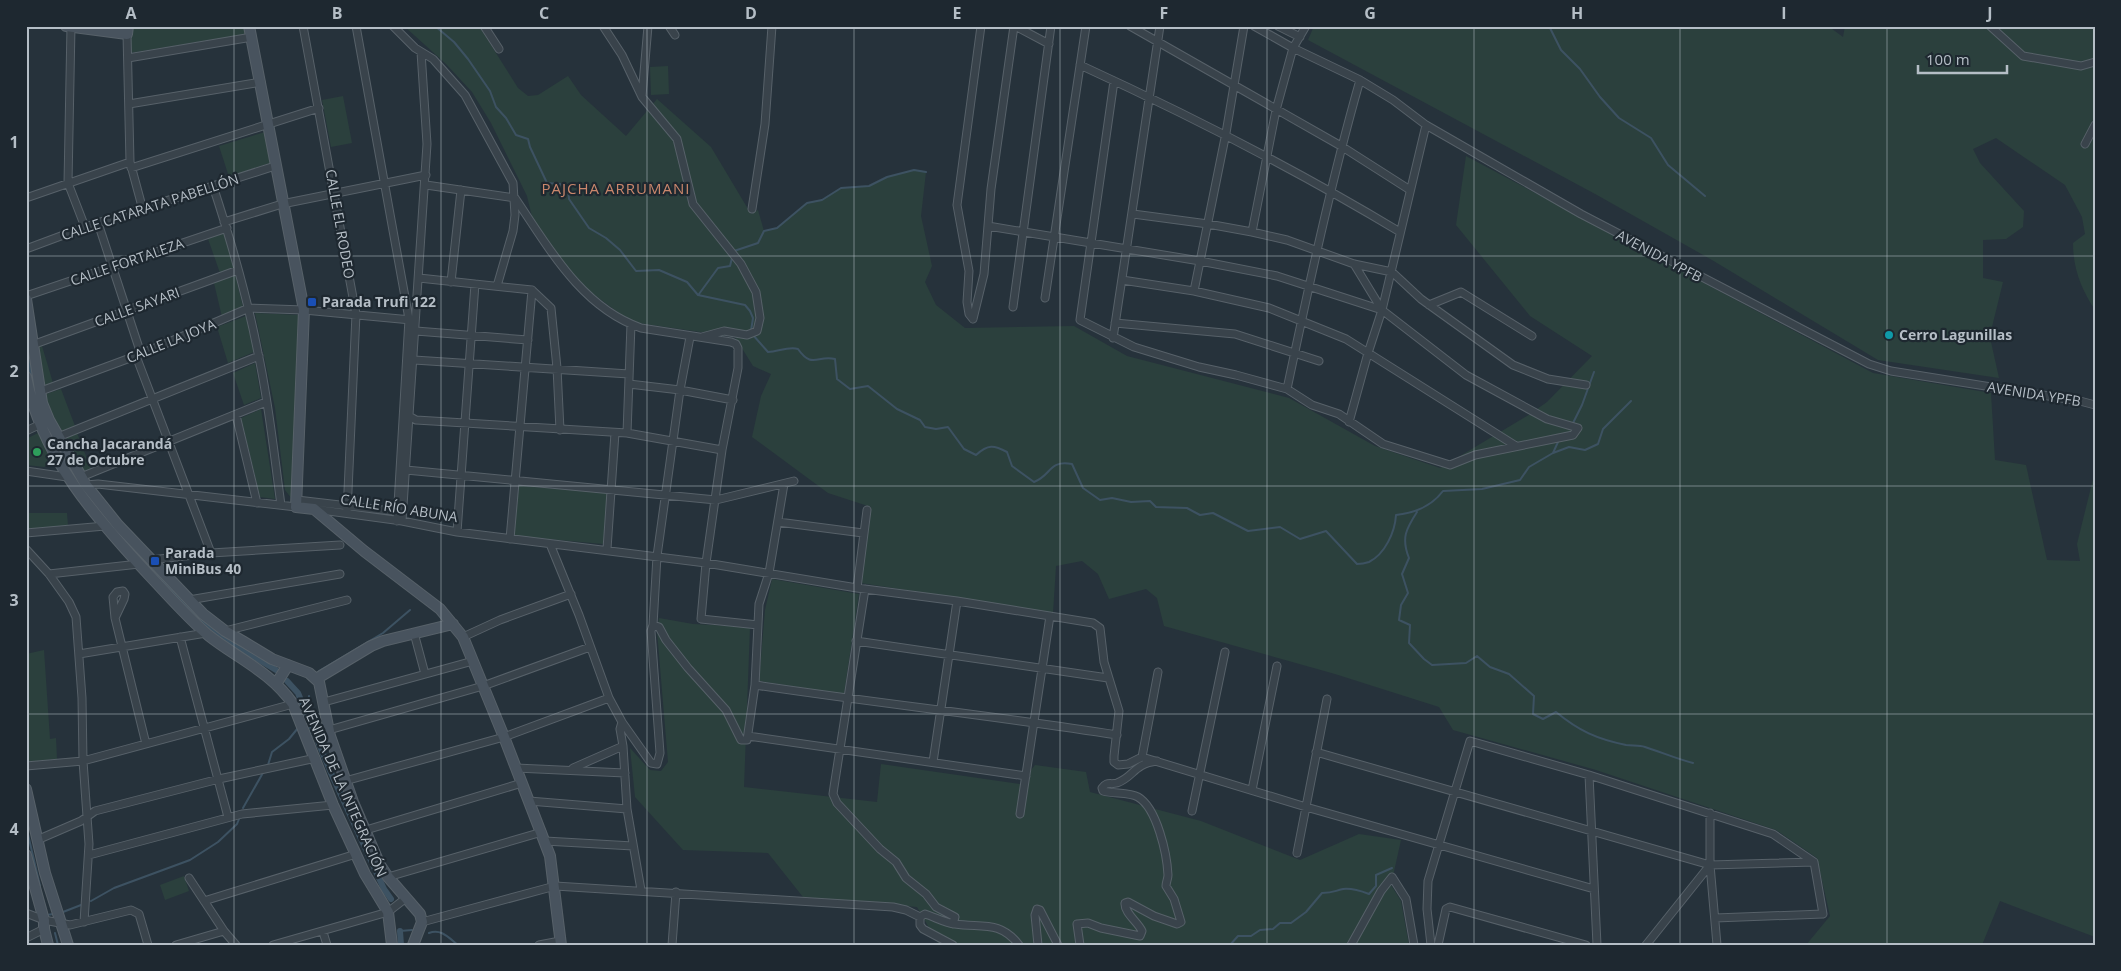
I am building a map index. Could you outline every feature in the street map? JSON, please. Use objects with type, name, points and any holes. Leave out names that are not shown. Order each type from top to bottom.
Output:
[{"type":"main road","points":[[249,26],[304,310],[296,504]]},
{"type":"main road","points":[[69,27],[127,30]]},
{"type":"main road","name":"AVENIDA DE LA INTEGRACIÓN","points":[[26,298],[35,344],[42,403],[58,437],[84,481],[118,525],[189,600],[225,631],[272,659],[309,673],[319,682],[330,736],[345,781],[380,865],[420,914],[422,922]]},
{"type":"main road","name":"AVENIDA DE LA INTEGRACIÓN","points":[[26,377],[41,424],[67,477],[105,526],[206,633],[260,670],[276,684],[293,704],[365,874],[388,912],[392,945]]},
{"type":"main road","name":"CALLE RÍO ABUNA","points":[[296,504],[314,509]]},
{"type":"main road","points":[[314,509],[364,551],[440,609],[463,637],[543,836],[552,864],[561,943]]},
{"type":"main road","points":[[316,679],[371,646],[453,624]]},
{"type":"main road","points":[[276,684],[288,665]]},
{"type":"main road","points":[[26,789],[49,889],[68,945]]},
{"type":"main road","points":[[26,855],[48,945]]},
{"type":"main road","points":[[413,945],[422,922]]},
{"type":"street","name":"CALLE EL RODEO","points":[[303,26],[356,314],[347,510]]},
{"type":"street","points":[[356,26],[409,319],[403,412],[400,521]]},
{"type":"street","points":[[393,26],[414,48],[433,59],[465,95],[513,183],[515,215],[511,243],[497,286]]},
{"type":"street","points":[[484,26],[499,49]]},
{"type":"street","points":[[603,26],[622,55],[642,97],[676,139],[693,204],[741,264],[756,292],[760,318],[757,331],[747,335],[724,330],[699,338]]},
{"type":"street","points":[[642,97],[648,26]]},
{"type":"street","points":[[670,26],[675,35]]},
{"type":"street","points":[[752,209],[764,124],[772,26]]},
{"type":"street","points":[[982,26],[957,205],[969,271],[968,314],[973,319],[984,274],[988,226],[1015,26],[1049,44]]},
{"type":"street","points":[[1013,307],[1052,26]]},
{"type":"street","points":[[1046,298],[1086,26]]},
{"type":"street","points":[[1130,26],[1341,146],[1410,190]]},
{"type":"street","points":[[1113,338],[1160,26]]},
{"type":"street","points":[[1194,291],[1225,136],[1244,26]]},
{"type":"street","name":"AVENIDA YPFB","points":[[1254,26],[1293,48],[1360,80],[1394,100],[1426,125],[1581,214],[1869,364],[1890,371],[2095,405]]},
{"type":"street","points":[[1278,26],[1300,37]]},
{"type":"street","points":[[1252,232],[1276,110],[1293,48],[1306,26]]},
{"type":"street","points":[[1990,26],[2023,56],[2081,66],[2095,62]]},
{"type":"street","points":[[69,27],[68,183],[85,227]]},
{"type":"street","points":[[127,30],[131,165],[143,210]]},
{"type":"street","points":[[128,58],[252,38]]},
{"type":"street","points":[[400,512],[406,470],[426,185],[427,144],[421,52]]},
{"type":"street","points":[[1080,65],[1150,97],[1331,190],[1400,232]]},
{"type":"street","points":[[988,226],[1024,232],[1054,237],[1090,243],[1126,249],[1200,261],[1277,276],[1382,310],[1466,375],[1547,419],[1578,428],[1573,435],[1475,455],[1450,464],[1383,444],[1339,414],[1312,405],[1287,389],[1199,367],[1134,347],[1080,320],[1090,243],[1114,80]]},
{"type":"street","points":[[1287,389],[1316,251],[1341,146],[1360,80]]},
{"type":"street","points":[[129,104],[261,82]]},
{"type":"street","points":[[26,198],[68,183],[319,108]]},
{"type":"street","points":[[2085,144],[2095,124]]},
{"type":"street","points":[[1349,422],[1392,272],[1426,125]]},
{"type":"street","name":"CALLE CATARATA PABELLÓN","points":[[26,249],[85,227],[143,210],[275,166]]},
{"type":"street","name":"CALLE FORTALEZA","points":[[26,298],[282,204],[384,185],[426,175]]},
{"type":"street","points":[[426,185],[515,198],[558,262],[586,295],[631,324],[690,337],[736,344],[738,348],[738,368],[722,450],[706,563],[701,619],[758,625]]},
{"type":"street","points":[[213,186],[249,308],[259,356],[281,504]]},
{"type":"street","points":[[451,282],[461,190]]},
{"type":"street","points":[[1133,214],[1252,232],[1287,240],[1354,264],[1392,272],[1429,305],[1513,365],[1548,379],[1586,385]]},
{"type":"street","points":[[98,223],[152,398],[211,553]]},
{"type":"street","points":[[1354,264],[1382,310]]},
{"type":"street","name":"CALLE SAYARI","points":[[35,344],[238,270]]},
{"type":"street","points":[[419,278],[532,290],[551,308],[557,368],[560,430]]},
{"type":"street","points":[[1122,280],[1194,291],[1269,308],[1346,339],[1516,446]]},
{"type":"street","points":[[457,532],[475,284]]},
{"type":"street","points":[[510,539],[532,290]]},
{"type":"street","points":[[1429,305],[1461,292],[1532,336]]},
{"type":"street","name":"CALLE LA JOYA","points":[[41,391],[138,355],[249,308],[304,310],[409,319]]},
{"type":"street","points":[[409,319],[416,327],[471,335],[528,340]]},
{"type":"street","points":[[1115,323],[1235,334],[1319,362]]},
{"type":"street","points":[[628,433],[631,324]]},
{"type":"street","points":[[550,544],[571,594],[609,698],[622,722],[651,763],[657,764],[660,753],[651,631],[653,625],[657,556],[667,495],[680,390],[690,337]]},
{"type":"street","points":[[58,437],[259,356]]},
{"type":"street","points":[[414,360],[629,374]]},
{"type":"street","points":[[629,384],[680,390],[733,400]]},
{"type":"street","points":[[84,481],[168,441],[266,402]]},
{"type":"street","points":[[403,412],[416,420],[464,422],[520,428],[628,433],[722,450]]},
{"type":"street","points":[[236,415],[257,503]]},
{"type":"street","points":[[26,431],[41,424]]},
{"type":"street","points":[[607,549],[615,433]]},
{"type":"street","points":[[406,470],[716,500],[794,481]]},
{"type":"street","points":[[26,472],[67,477]]},
{"type":"street","name":"CALLE RÍO ABUNA","points":[[84,481],[257,503],[296,504]]},
{"type":"street","points":[[653,625],[658,627],[688,668],[726,710],[741,740],[747,740],[754,685],[759,604],[768,573],[784,484]]},
{"type":"street","points":[[296,504],[347,510],[400,512]]},
{"type":"street","name":"CALLE RÍO ABUNA","points":[[314,509],[347,510],[457,532],[607,549],[706,563],[857,588],[958,601],[1093,623],[1100,628],[1108,678]]},
{"type":"street","points":[[857,588],[867,510]]},
{"type":"street","points":[[778,522],[863,533]]},
{"type":"street","points":[[26,533],[105,526]]},
{"type":"street","points":[[151,560],[211,553],[340,545]]},
{"type":"street","points":[[26,548],[49,574],[73,609],[77,626],[89,855],[84,922]]},
{"type":"street","points":[[49,574],[139,564]]},
{"type":"street","points":[[189,600],[340,574]]},
{"type":"street","points":[[865,589],[833,794],[837,803],[880,849],[896,862],[910,882],[926,894],[936,907],[955,917],[953,924]]},
{"type":"street","points":[[463,637],[500,620],[571,594]]},
{"type":"street","points":[[225,631],[347,600]]},
{"type":"street","points":[[933,762],[958,601]]},
{"type":"street","points":[[1020,814],[1050,616]]},
{"type":"street","points":[[115,618],[146,744]]},
{"type":"street","points":[[79,654],[206,633]]},
{"type":"street","points":[[414,633],[425,674]]},
{"type":"street","points":[[180,637],[206,728],[228,817]]},
{"type":"street","points":[[856,641],[1108,678],[1119,711],[1114,762],[1118,765],[1128,764],[1142,757],[1158,761],[1306,807],[1594,889]]},
{"type":"street","points":[[329,730],[483,686],[590,647]]},
{"type":"street","points":[[1192,811],[1225,652]]},
{"type":"street","points":[[324,702],[473,661]]},
{"type":"street","points":[[1252,790],[1277,666]]},
{"type":"street","points":[[1142,757],[1158,672]]},
{"type":"street","points":[[754,685],[848,699],[1034,722],[1117,735]]},
{"type":"street","points":[[345,781],[504,737],[609,698]]},
{"type":"street","points":[[1297,853],[1327,699]]},
{"type":"street","points":[[26,766],[83,761],[293,704]]},
{"type":"street","points":[[622,722],[620,729],[624,746],[627,809],[641,890]]},
{"type":"street","points":[[748,736],[1026,776]]},
{"type":"street","points":[[1431,945],[1426,895],[1470,741],[1589,775],[1773,834],[1814,862],[1822,914],[1716,918]]},
{"type":"street","points":[[570,770],[624,746]]},
{"type":"street","points":[[1316,752],[1710,865],[1814,862]]},
{"type":"street","points":[[37,840],[81,821],[95,811],[218,779],[316,758]]},
{"type":"street","points":[[1080,945],[1076,928],[1078,924],[1083,922],[1101,928],[1140,936],[1142,931],[1140,927],[1125,909],[1125,903],[1128,902],[1162,920],[1177,924],[1181,922],[1174,898],[1166,886],[1168,876],[1163,839],[1146,805],[1136,796],[1112,793],[1104,791],[1102,788],[1107,783],[1117,783],[1141,765],[1158,761]]},
{"type":"street","points":[[516,768],[625,773]]},
{"type":"street","points":[[1589,775],[1597,945]]},
{"type":"street","points":[[366,830],[522,783]]},
{"type":"street","points":[[529,801],[627,809]]},
{"type":"street","points":[[89,855],[228,817],[259,811],[302,809],[334,804]]},
{"type":"street","points":[[1710,813],[1710,865],[1717,945]]},
{"type":"street","points":[[388,877],[543,836],[633,846]]},
{"type":"street","points":[[204,901],[356,854]]},
{"type":"street","points":[[1646,945],[1710,865]]},
{"type":"street","points":[[1351,945],[1381,891],[1392,877],[1406,899],[1414,945]]},
{"type":"street","points":[[189,878],[236,945]]},
{"type":"street","points":[[422,922],[555,886],[676,892],[727,898],[756,898],[893,907],[920,916],[926,914],[953,924],[971,924],[1000,928],[1013,938],[1018,945]]},
{"type":"street","points":[[672,945],[676,892]]},
{"type":"street","points":[[274,945],[388,912],[406,898]]},
{"type":"street","points":[[1438,945],[1443,916],[1446,909],[1450,907],[1586,945]]},
{"type":"street","points":[[26,938],[44,925],[61,922],[70,925],[131,910],[139,914],[148,945]]},
{"type":"street","points":[[1038,945],[1034,915],[1037,910],[1040,910],[1058,945]]},
{"type":"street","points":[[26,913],[44,925]]},
{"type":"street","points":[[920,916],[920,925],[923,929],[953,945]]},
{"type":"street","points":[[176,945],[224,930]]},
{"type":"street","points":[[323,932],[327,945]]},
{"type":"street","points":[[539,945],[561,943]]},
{"type":"green space","points":[[132,26],[245,26],[247,34],[130,53]]},
{"type":"green space","points":[[404,26],[479,26],[518,88],[528,96],[538,95],[568,76],[581,95],[626,136],[657,99],[711,147],[751,214],[758,210],[764,231],[777,228],[807,203],[822,200],[841,188],[869,186],[887,177],[914,170],[926,172],[921,216],[932,266],[925,282],[936,305],[965,328],[1074,326],[1127,356],[1289,398],[1375,446],[1440,468],[1547,402],[1592,356],[1530,316],[1456,225],[1466,156],[1873,373],[1991,393],[1995,460],[2026,465],[2047,560],[2080,561],[2077,544],[2095,471],[2095,937],[2000,901],[1982,945],[1806,945],[1830,916],[1817,858],[1776,830],[1596,770],[1453,730],[1439,707],[1335,674],[1164,626],[1157,598],[1146,589],[1109,599],[1098,574],[1082,561],[1056,566],[1053,613],[861,583],[871,507],[828,493],[752,437],[761,396],[771,374],[753,366],[735,337],[631,322],[585,288],[558,257],[533,221],[527,196],[491,123],[472,92],[446,64]]},
{"type":"green space","points":[[1314,26],[1828,26],[1843,37],[1845,26],[2095,26],[2095,310],[2076,270],[2073,243],[2085,234],[2082,217],[2065,185],[1996,138],[1973,149],[1980,163],[2024,211],[2023,227],[2006,239],[1983,240],[1983,278],[2003,282],[1992,327],[1991,342],[1999,378],[1878,360],[1712,260],[1597,195],[1308,40]]},
{"type":"green space","points":[[668,66],[669,94],[651,95],[650,67]]},
{"type":"green space","points":[[343,96],[352,143],[331,147],[322,100]]},
{"type":"green space","points":[[265,132],[270,163],[229,177],[219,146]]},
{"type":"green space","points":[[225,232],[234,268],[220,273],[208,239]]},
{"type":"green space","points":[[235,274],[243,307],[222,317],[214,283]]},
{"type":"green space","points":[[255,313],[300,315],[292,499],[285,490],[275,408]]},
{"type":"green space","points":[[246,316],[254,352],[228,363],[217,327]]},
{"type":"green space","points":[[42,346],[53,383],[45,387],[39,347]]},
{"type":"green space","points":[[255,363],[261,398],[244,405],[233,373]]},
{"type":"green space","points":[[61,389],[75,426],[59,433],[50,413],[46,394]]},
{"type":"green space","points":[[261,409],[275,499],[260,497],[241,418]]},
{"type":"green space","points":[[40,432],[54,461],[44,467],[26,465],[26,439]]},
{"type":"green space","points":[[77,433],[91,469],[82,472],[63,439]]},
{"type":"green space","points":[[519,486],[608,492],[603,544],[514,536]]},
{"type":"green space","points":[[28,513],[67,513],[68,526],[29,529]]},
{"type":"green space","points":[[772,579],[859,594],[844,694],[759,681],[765,610]]},
{"type":"green space","points":[[659,618],[693,624],[750,627],[744,787],[877,802],[881,764],[1020,784],[1035,765],[1086,772],[1090,792],[1201,821],[1300,860],[1359,834],[1401,840],[1391,885],[1401,901],[1409,945],[939,945],[917,907],[803,897],[768,853],[683,850],[635,797],[630,748],[650,770],[661,771],[668,762],[657,631]]},
{"type":"green space","points":[[44,650],[50,739],[56,738],[57,759],[26,762],[26,654]]},
{"type":"green space","points":[[184,876],[189,891],[165,900],[160,885]]},
{"type":"waterway","points":[[435,26],[454,42],[468,59],[490,91],[496,107],[506,118],[516,135],[528,139],[547,183],[560,184],[568,188],[569,199],[589,228],[606,238],[620,250],[636,271],[659,270],[687,282],[698,295],[745,305],[753,318],[751,331]]},
{"type":"waterway","points":[[1549,26],[1561,50],[1580,69],[1600,97],[1619,118],[1651,138],[1668,165],[1705,196]]},
{"type":"waterway","points":[[734,251],[758,243],[764,231],[777,228],[807,203],[822,200],[841,188],[869,186],[887,177],[914,170],[926,172]]},
{"type":"waterway","points":[[699,294],[718,268],[730,266],[732,258]]},
{"type":"waterway","points":[[753,335],[768,352],[794,348],[811,360],[835,359],[837,379],[850,389],[868,386],[897,409],[920,420],[925,427],[936,429],[948,427],[964,449],[976,455],[988,447],[995,447],[1007,452],[1012,466],[1034,482],[1058,464],[1072,464],[1083,488],[1100,500],[1112,498],[1131,502],[1150,501],[1156,507],[1187,508],[1200,515],[1213,513],[1248,531],[1280,527],[1300,539],[1326,531],[1357,564],[1369,562],[1380,554],[1394,528],[1396,515],[1410,513],[1428,505],[1443,491],[1482,489],[1520,480],[1529,467],[1553,453],[1558,442]]},
{"type":"waterway","points":[[26,346],[32,382]]},
{"type":"waterway","points":[[1573,423],[1594,372]]},
{"type":"waterway","points":[[1553,453],[1569,447],[1585,450],[1598,444],[1603,429],[1631,401]]},
{"type":"waterway","points":[[55,445],[83,490]]},
{"type":"waterway","points":[[1417,512],[1410,524],[1405,539],[1409,558],[1402,574],[1408,593],[1401,605],[1399,620],[1410,625],[1409,643],[1424,659],[1432,665],[1466,663],[1477,656],[1490,667],[1509,674],[1534,696],[1533,714],[1543,719],[1556,712],[1597,737],[1626,745],[1645,747],[1693,763]]},
{"type":"waterway","points":[[116,531],[179,599],[207,624],[231,643],[276,670]]},
{"type":"waterway","points":[[319,671],[383,633],[410,610]]},
{"type":"waterway","points":[[287,681],[298,693],[331,773],[384,889],[391,899]]},
{"type":"waterway","points":[[308,708],[309,696]]},
{"type":"waterway","points":[[268,765],[272,752],[289,739],[298,728]]},
{"type":"waterway","points":[[243,808],[264,771]]},
{"type":"waterway","points":[[91,901],[114,888],[190,860],[218,842],[237,824],[239,819]]},
{"type":"waterway","points":[[26,826],[40,886]]},
{"type":"waterway","points":[[1230,945],[1238,936],[1251,936],[1260,930],[1273,929],[1280,923],[1291,923],[1306,912],[1322,893],[1346,889],[1369,894],[1376,886],[1376,875],[1392,868]]},
{"type":"waterway","points":[[63,912],[81,905]]},
{"type":"waterway","points":[[47,915],[53,914]]},
{"type":"waterway","points":[[400,931],[412,930]]},
{"type":"waterway","points":[[400,931],[401,945]]},
{"type":"waterway","points":[[55,933],[58,945]]},
{"type":"waterway","points":[[429,933],[441,933],[458,945]]},
{"type":"place","name":"Parada Trufi 122","points":[[312,302]]},
{"type":"place","name":"Cerro Lagunillas","points":[[1889,335]]},
{"type":"place","name":"Cancha Jacarandá 27 de Octubre","points":[[37,452]]},
{"type":"place","name":"Parada MiniBus 40","points":[[155,561]]},
{"type":"district","name":"PAJCHA ARRUMANI","points":[[616,189]]}]
